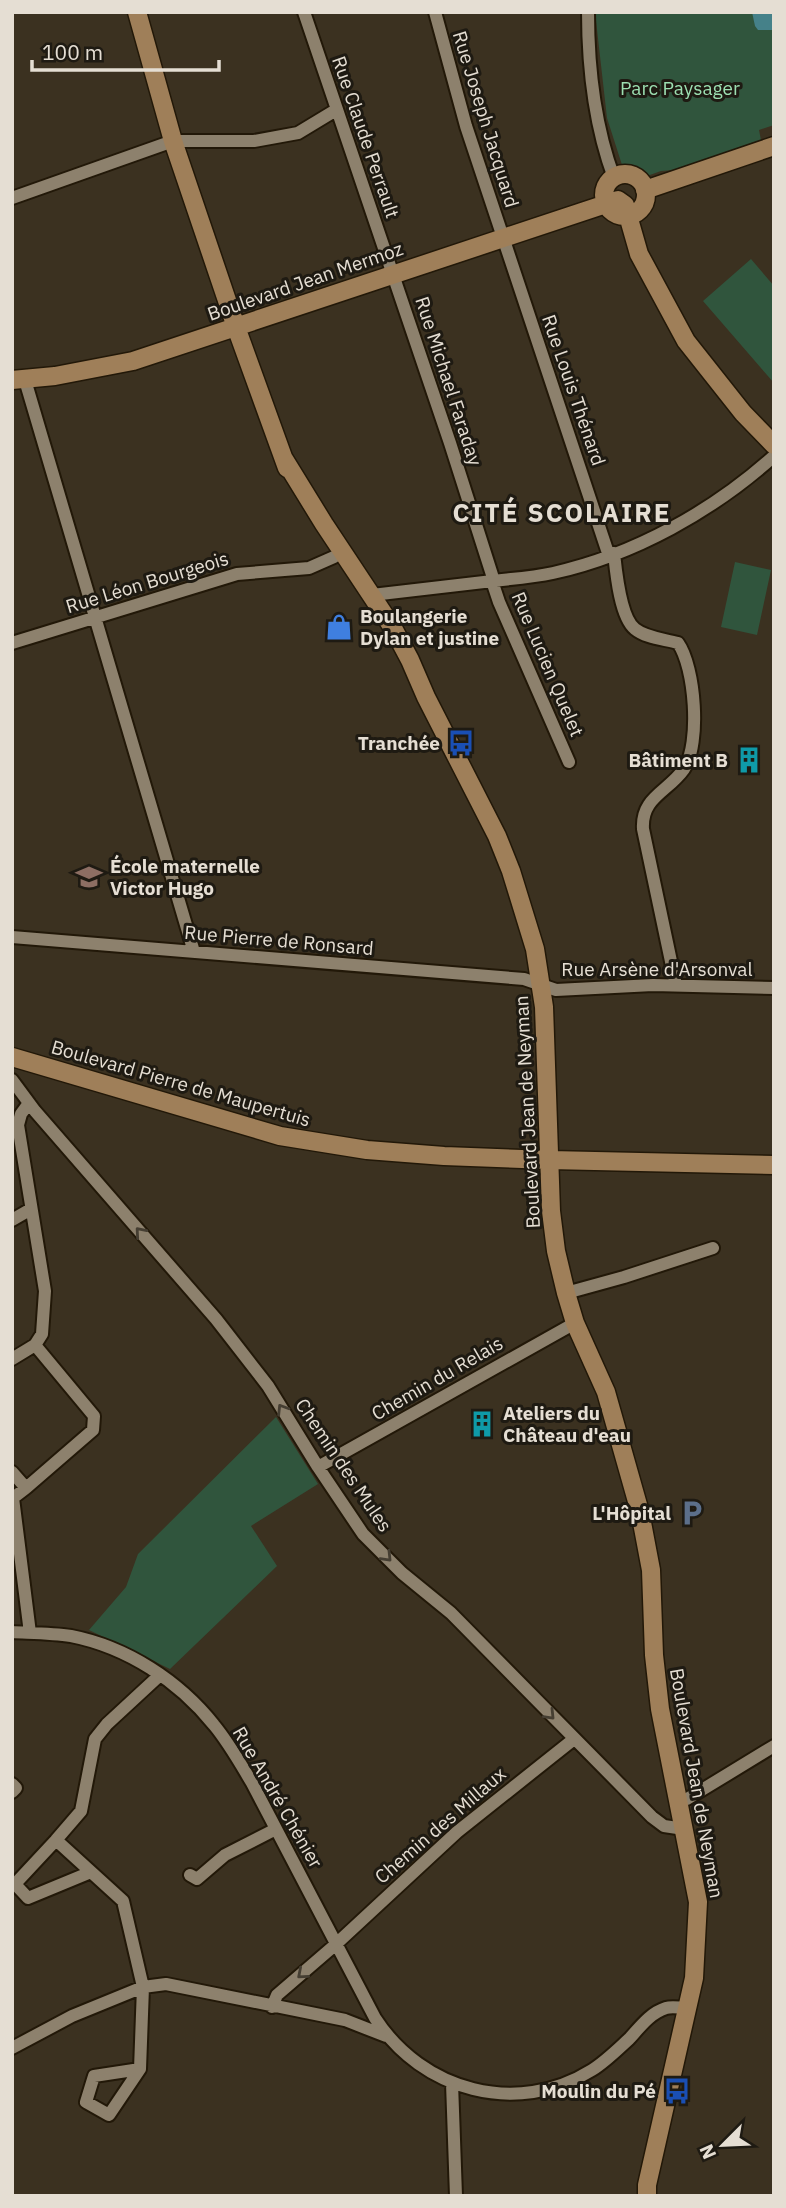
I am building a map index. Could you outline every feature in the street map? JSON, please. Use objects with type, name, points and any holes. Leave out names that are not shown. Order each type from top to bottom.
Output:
[{"type":"street","points":[[137,12],[173,141],[284,459],[339,554]]},
{"type":"street","name":"Rue Claude Perrault","points":[[303,12],[393,274]]},
{"type":"street","name":"Rue Joseph Jacquard","points":[[435,12],[466,127],[502,237]]},
{"type":"street","points":[[588,12],[591,79],[597,124],[614,178]]},
{"type":"street","points":[[12,198],[173,141],[254,141],[298,133],[336,110]]},
{"type":"street","points":[[645,190],[774,146]]},
{"type":"street","points":[[627,216],[634,214],[644,204],[645,190],[638,179],[626,174],[614,178],[607,186],[606,202],[622,201],[639,254],[685,341],[743,413],[774,445]]},
{"type":"street","name":"Boulevard Jean Mermoz","points":[[19,380],[132,361],[606,202]]},
{"type":"street","name":"Rue Louis Thénard","points":[[502,237],[612,555],[626,619],[635,630],[643,634],[678,643],[687,663],[695,723],[691,755],[684,769],[646,807],[642,815],[676,985]]},
{"type":"street","name":"Rue Michael Faraday","points":[[393,274],[493,581]]},
{"type":"street","points":[[19,380],[96,618],[194,952]]},
{"type":"street","points":[[372,595],[554,573],[612,555],[684,521],[719,499],[774,456]]},
{"type":"street","name":"Rue Léon Bourgeois","points":[[12,643],[237,574],[309,568],[339,554]]},
{"type":"street","name":"Boulevard Jean de Neyman","points":[[339,554],[372,595],[410,660],[426,698]]},
{"type":"street","name":"Boulevard Jean de Neyman","points":[[339,554],[426,698],[498,836],[528,923],[542,984],[551,1211],[556,1251],[575,1323],[606,1392],[640,1512],[651,1570],[653,1655],[660,1709],[698,1902],[696,1961],[647,2185],[647,2196]]},
{"type":"street","name":"Rue Lucien Quelet","points":[[493,581],[499,602],[569,762]]},
{"type":"street","name":"Rue Pierre de Ronsard","points":[[12,937],[524,979],[542,984]]},
{"type":"street","name":"Rue Arsène d'Arsonval","points":[[542,984],[556,990],[676,985],[774,988]]},
{"type":"street","name":"Boulevard Pierre de Maupertuis","points":[[12,1057],[280,1136],[367,1150],[550,1160],[774,1165]]},
{"type":"street","name":"Chemin des Mules","points":[[12,1080],[29,1104],[216,1320],[268,1386],[363,1534],[402,1573],[451,1613],[652,1816],[664,1826],[684,1829]]},
{"type":"street","points":[[12,1359],[35,1345],[42,1334],[45,1291],[18,1125],[21,1114],[29,1104]]},
{"type":"street","points":[[12,1220],[31,1209]]},
{"type":"street","points":[[566,1293],[713,1248]]},
{"type":"street","name":"Chemin du Relais","points":[[318,1467],[575,1323]]},
{"type":"street","points":[[30,1633],[13,1498],[93,1430],[94,1416],[35,1345]]},
{"type":"street","points":[[12,1472],[26,1488]]},
{"type":"street","name":"Rue André Chénier","points":[[12,1632],[69,1636],[102,1644],[131,1657],[182,1692],[213,1723],[252,1783],[335,1945],[387,2036]]},
{"type":"street","points":[[91,1872],[29,1898],[15,1884],[81,1811],[95,1739],[107,1724],[160,1675]]},
{"type":"street","name":"Chemin des Millaux","points":[[272,2007],[277,1996],[457,1832],[574,1739]]},
{"type":"street","points":[[678,1801],[687,1799],[774,1746]]},
{"type":"street","points":[[12,1784],[16,1788],[12,1792]]},
{"type":"street","points":[[190,1875],[197,1879],[225,1854],[276,1829]]},
{"type":"street","points":[[56,1840],[123,1901],[143,1987],[140,2068],[109,2115],[86,2102],[94,2076],[140,2068]]},
{"type":"street","points":[[12,2048],[72,2016],[143,1987],[166,1984],[345,2020],[387,2036],[407,2055],[452,2082],[484,2092],[510,2095],[537,2092],[592,2070],[628,2040],[652,2014],[667,2007],[687,2008]]},
{"type":"street","points":[[345,2020],[363,2011],[367,2004]]},
{"type":"street","points":[[452,2082],[456,2196]]},
{"type":"green space","name":"Parc Paysager","points":[[595,12],[774,12],[774,125],[759,130],[761,140],[674,170],[647,176],[636,168],[622,165],[607,118]]},
{"type":"green space","points":[[751,259],[774,286],[774,383],[703,301]]},
{"type":"green space","points":[[735,562],[771,570],[757,635],[721,627]]},
{"type":"green space","points":[[276,1417],[318,1484],[251,1526],[277,1566],[170,1669],[89,1630],[126,1587],[138,1554]]},
{"type":"water","points":[[752,12],[774,12],[774,30],[758,30]]},
{"type":"place","name":"Boulangerie Dylan et justine","points":[[339,627]]},
{"type":"place","name":"Tranchée","points":[[461,743]]},
{"type":"place","name":"Bâtiment B","points":[[749,760]]},
{"type":"place","name":"École maternelle Victor Hugo","points":[[89,877]]},
{"type":"place","name":"Ateliers du Château d'eau","points":[[482,1424]]},
{"type":"place","name":"L'Hôpital","points":[[692,1513]]},
{"type":"place","name":"Moulin du Pé","points":[[677,2091]]},
{"type":"district","name":"CITÉ SCOLAIRE","points":[[562,512]]}]
